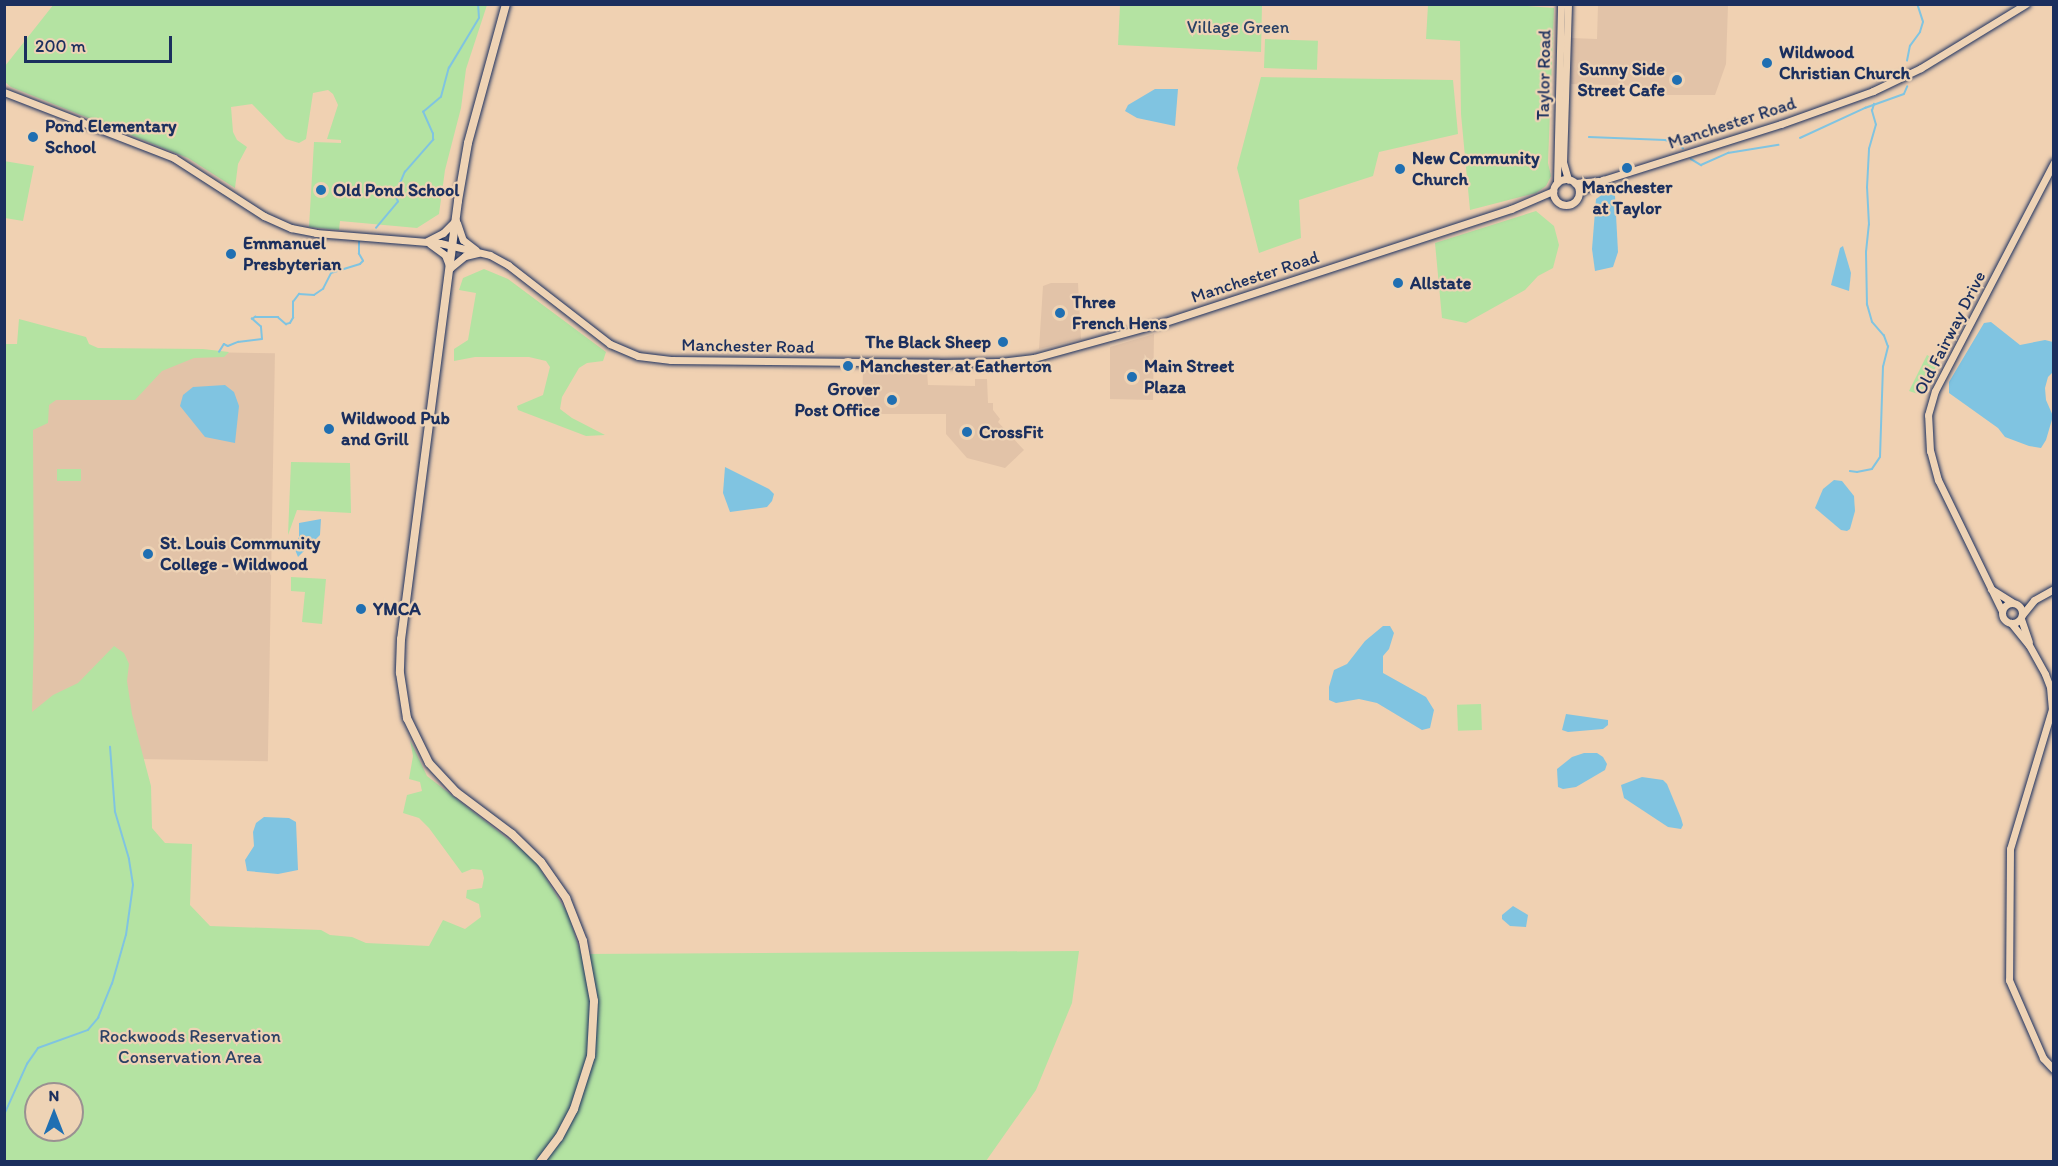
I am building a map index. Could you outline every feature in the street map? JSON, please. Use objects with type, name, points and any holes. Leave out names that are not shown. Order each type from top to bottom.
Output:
[{"type":"main road","points":[[498,27],[501,4]]},
{"type":"main road","points":[[506,4],[468,143],[456,220],[401,639],[400,685],[407,718],[429,763],[456,792],[513,834],[541,862],[566,898],[583,940],[594,1001],[591,1056],[574,1109],[559,1137],[540,1161]]},
{"type":"street","name":"Taylor Road","points":[[1557,183],[1561,4]]},
{"type":"street","name":"Taylor Road","points":[[1568,4],[1563,162],[1572,181]]},
{"type":"street","name":"Manchester Road","points":[[1579,192],[1603,180],[1781,124],[1873,91],[1922,68],[2026,4]]},
{"type":"street","name":"Manchester Road","points":[[4,92],[174,158],[281,224],[316,233],[426,242],[480,253],[508,266],[610,344],[638,356],[710,361],[989,363],[1061,353],[1533,202],[1553,191]]},
{"type":"street","name":"Old Fairway Drive","points":[[2029,645],[2011,623],[2003,618],[2002,611],[1938,480],[1929,451],[1928,415],[1935,391],[2054,162]]},
{"type":"street","name":"Manchester Road","points":[[1572,181],[1603,180]]},
{"type":"street","points":[[1572,181],[1579,192],[1577,200],[1571,205],[1564,206],[1556,200],[1553,191],[1557,183],[1572,181]]},
{"type":"street","name":"Manchester Road","points":[[1533,202],[1556,200]]},
{"type":"street","points":[[426,242],[443,233],[456,220],[463,240],[480,253]]},
{"type":"street","points":[[426,242],[442,252],[450,268],[465,256],[480,253]]},
{"type":"street","points":[[2002,611],[2005,605],[2034,600],[2054,589]]},
{"type":"street","points":[[1991,590],[2014,603]]},
{"type":"street","points":[[2011,623],[2021,617],[2034,600]]},
{"type":"street","name":"Old Fairway Drive","points":[[2014,603],[2021,608],[2021,617],[2029,645],[2050,687],[2052,709],[2010,849],[2009,980],[2043,1058],[2054,1070]]},
{"type":"shaded area","points":[[1598,5],[1728,5],[1726,64],[1715,95],[1658,95],[1644,86],[1571,84],[1571,38],[1597,39]]},
{"type":"shaded area","points":[[1051,283],[1078,283],[1081,339],[1039,349],[1043,286]]},
{"type":"shaded area","points":[[1154,334],[1153,400],[1110,399],[1110,347]]},
{"type":"shaded area","name":"St. Louis Community College - Wildwood","points":[[26,349],[275,353],[268,761],[19,757]]},
{"type":"shaded area","points":[[863,369],[927,370],[928,385],[975,386],[975,379],[987,379],[988,403],[993,403],[993,410],[1000,419],[998,422],[1024,450],[1005,468],[967,458],[946,434],[946,414],[862,414]]},
{"type":"green space","points":[[54,4],[487,5],[466,69],[461,108],[445,170],[439,214],[417,228],[340,221],[339,230],[309,227],[314,142],[341,143],[341,140],[327,139],[338,105],[333,94],[328,90],[313,93],[306,139],[299,143],[286,139],[252,104],[231,107],[233,132],[237,140],[247,147],[238,164],[235,188],[188,158],[11,87],[5,82],[5,66]]},
{"type":"green space","name":"Village Green","points":[[1120,5],[1262,5],[1261,52],[1118,45]]},
{"type":"green space","points":[[1428,5],[1512,5],[1554,8],[1548,163],[1551,176],[1546,186],[1536,193],[1470,210],[1461,114],[1460,41],[1426,39]]},
{"type":"green space","points":[[1265,39],[1318,41],[1317,70],[1264,68]]},
{"type":"green space","points":[[1261,77],[1453,80],[1458,134],[1379,152],[1373,176],[1299,200],[1301,238],[1259,253],[1237,168]]},
{"type":"green space","points":[[4,161],[34,166],[23,221],[5,218]]},
{"type":"green space","points":[[1536,211],[1554,226],[1559,245],[1553,268],[1538,276],[1525,290],[1466,323],[1442,318],[1435,243]]},
{"type":"green space","points":[[484,269],[508,279],[606,352],[603,361],[587,363],[579,368],[562,397],[560,409],[605,435],[586,436],[518,410],[517,406],[543,395],[550,367],[546,361],[529,357],[475,357],[454,361],[454,349],[468,340],[476,293],[459,290],[463,278]]},
{"type":"green space","name":"Rockwoods Reservation Conservation Area","points":[[19,319],[86,337],[89,344],[98,348],[203,349],[229,352],[224,357],[194,358],[162,371],[135,400],[56,400],[49,405],[48,423],[33,430],[32,712],[53,695],[78,683],[114,646],[124,653],[129,664],[127,681],[132,714],[151,786],[152,828],[165,843],[192,844],[190,905],[210,926],[321,930],[330,935],[352,937],[366,943],[429,946],[443,920],[465,929],[481,917],[479,904],[466,898],[467,890],[482,888],[484,878],[482,870],[472,869],[462,873],[429,828],[419,818],[403,813],[407,795],[422,791],[420,782],[409,779],[413,756],[410,740],[427,776],[534,859],[568,914],[581,954],[1079,951],[1072,1003],[1036,1090],[986,1161],[5,1162],[4,344],[17,344]]},
{"type":"green space","points":[[1927,355],[1938,361],[1924,396],[1909,391]]},
{"type":"green space","points":[[291,462],[350,463],[351,513],[297,510],[288,535]]},
{"type":"green space","points":[[57,469],[81,469],[81,481],[57,481]]},
{"type":"green space","points":[[291,577],[326,579],[322,624],[302,622],[305,592],[291,591]]},
{"type":"green space","points":[[1481,704],[1482,730],[1458,731],[1457,705]]},
{"type":"water","points":[[1155,89],[1178,89],[1175,126],[1137,118],[1125,111],[1128,105]]},
{"type":"water","points":[[1611,192],[1615,196],[1618,252],[1613,267],[1595,271],[1592,249],[1596,199]]},
{"type":"water","points":[[1843,246],[1851,273],[1849,291],[1831,285],[1840,248]]},
{"type":"water","points":[[1991,322],[2020,345],[2045,340],[2053,342],[2052,373],[2048,377],[2045,388],[2046,400],[2053,416],[2046,440],[2041,448],[2005,437],[1998,428],[1949,393],[1949,382],[1984,323]]},
{"type":"water","points":[[225,385],[234,392],[239,406],[235,443],[205,437],[180,406],[183,395],[193,387]]},
{"type":"water","points":[[725,467],[769,489],[774,494],[772,501],[767,507],[730,512],[723,493]]},
{"type":"water","points":[[1834,480],[1842,481],[1854,496],[1855,511],[1850,529],[1847,531],[1841,530],[1815,508],[1823,489]]},
{"type":"water","points":[[321,519],[320,535],[298,557],[294,547],[299,537],[299,523]]},
{"type":"water","points":[[1383,626],[1390,626],[1394,633],[1389,649],[1383,656],[1383,673],[1426,697],[1434,710],[1430,728],[1422,730],[1377,703],[1359,699],[1336,703],[1329,700],[1329,687],[1334,670],[1347,664],[1365,641]]},
{"type":"water","points":[[1566,714],[1608,720],[1608,725],[1603,729],[1568,732],[1562,730]]},
{"type":"water","points":[[1584,753],[1597,753],[1603,757],[1607,764],[1605,770],[1576,787],[1563,789],[1558,787],[1557,769],[1572,757]]},
{"type":"water","points":[[1642,777],[1663,780],[1667,784],[1681,818],[1683,825],[1681,829],[1668,827],[1624,798],[1621,785]]},
{"type":"water","points":[[264,817],[289,818],[296,822],[298,870],[278,874],[247,871],[245,860],[254,846],[253,832],[256,823]]},
{"type":"water","points":[[1513,906],[1528,915],[1526,927],[1510,926],[1502,919],[1502,915]]},
{"type":"waterway","points":[[376,228],[398,202],[395,195],[405,172],[433,140],[433,134],[423,112],[441,97],[449,68],[479,18],[478,4]]},
{"type":"waterway","points":[[1907,61],[1910,46],[1920,32],[1923,22],[1917,4]]},
{"type":"waterway","points":[[1800,138],[1865,108],[1904,94],[1907,87]]},
{"type":"waterway","points":[[1850,471],[1872,469],[1880,457],[1883,367],[1888,347],[1884,336],[1872,322],[1867,305],[1866,252],[1869,225],[1867,188],[1869,149],[1876,125],[1872,111],[1874,104]]},
{"type":"waterway","points":[[1589,137],[1665,140],[1677,143],[1683,148]]},
{"type":"waterway","points":[[1691,159],[1701,165],[1728,153],[1778,145]]},
{"type":"waterway","points":[[219,352],[224,344],[228,346],[238,342],[262,339],[261,327],[252,319],[255,317],[278,317],[286,324],[290,323],[293,318],[293,302],[299,294],[314,295],[323,289],[331,273],[363,261],[359,254],[359,242]]},
{"type":"waterway","points":[[4,1115],[27,1064],[38,1048],[88,1030],[98,1018],[112,984],[126,935],[133,885],[129,859],[115,812],[110,747]]},
{"type":"place","name":"Wildwood Christian Church","points":[[1767,63]]},
{"type":"place","name":"Sunny Side Street Cafe","points":[[1677,80]]},
{"type":"place","name":"Pond Elementary School","points":[[33,137]]},
{"type":"place","name":"Manchester at Taylor","points":[[1627,168]]},
{"type":"place","name":"New Community Church","points":[[1400,169]]},
{"type":"place","name":"Old Pond School","points":[[321,190]]},
{"type":"place","name":"Emmanuel Presbyterian","points":[[231,254]]},
{"type":"place","name":"Allstate","points":[[1398,283]]},
{"type":"place","name":"Three French Hens","points":[[1060,313]]},
{"type":"place","name":"The Black Sheep","points":[[1003,342]]},
{"type":"place","name":"Manchester at Eatherton","points":[[848,366]]},
{"type":"place","name":"Main Street Plaza","points":[[1132,377]]},
{"type":"place","name":"Grover Post Office","points":[[892,400]]},
{"type":"place","name":"Wildwood Pub and Grill","points":[[329,429]]},
{"type":"place","name":"CrossFit","points":[[967,432]]},
{"type":"place","name":"St. Louis Community College - Wildwood","points":[[148,554]]},
{"type":"place","name":"YMCA","points":[[361,609]]}]
